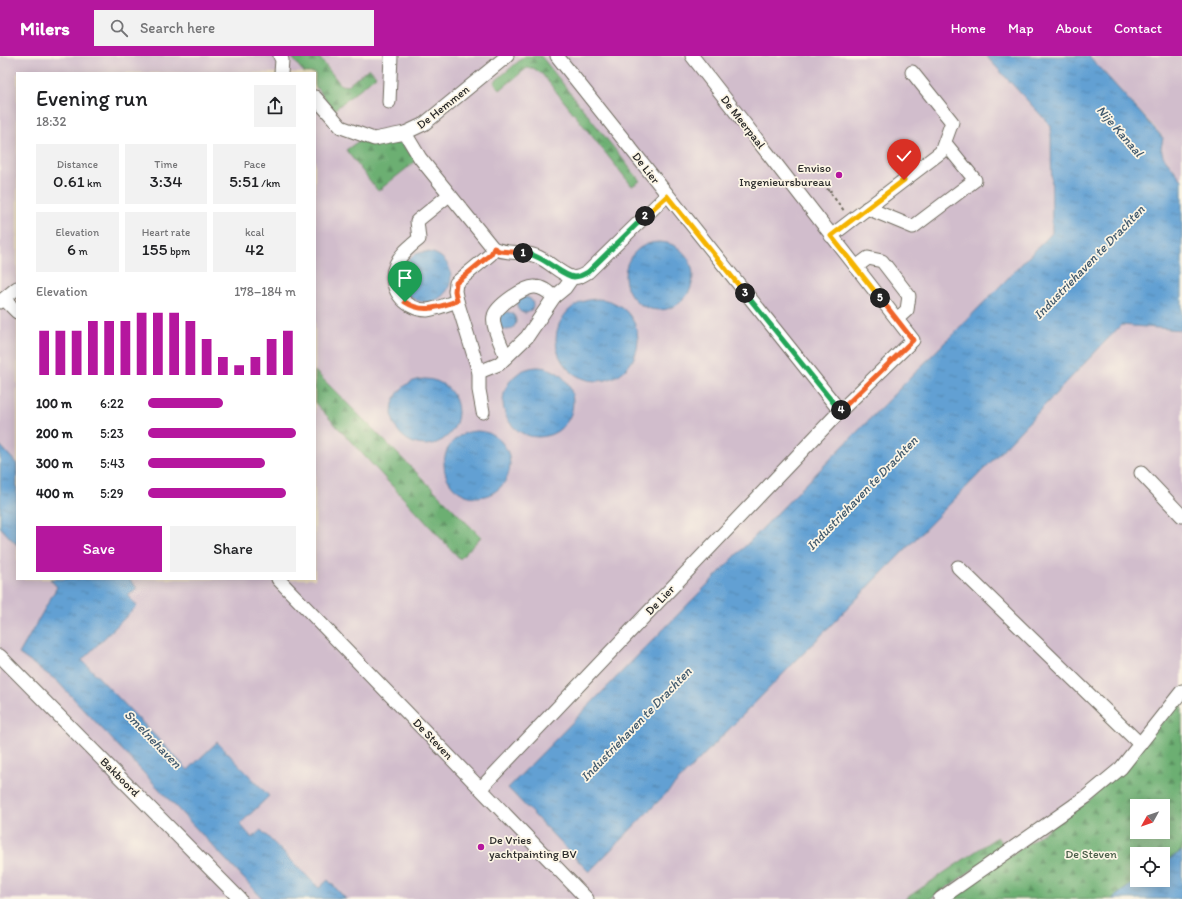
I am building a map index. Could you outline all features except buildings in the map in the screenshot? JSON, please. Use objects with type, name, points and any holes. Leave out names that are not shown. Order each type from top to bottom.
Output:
[{"type":"street","points":[[280,56],[282,60],[281,72]]},
{"type":"street","points":[[389,102],[391,56]]},
{"type":"street","name":"De Hemmen","points":[[316,98],[341,127],[374,139],[405,134],[424,124],[506,56]]},
{"type":"street","name":"De Lier","points":[[557,56],[667,196],[840,411]]},
{"type":"street","name":"De Meerpaal","points":[[692,56],[913,340]]},
{"type":"street","points":[[831,236],[941,152],[952,122],[912,72]]},
{"type":"street","points":[[405,134],[420,158],[494,248],[499,251],[529,253],[538,256],[572,278],[580,277],[588,272],[667,196]]},
{"type":"street","points":[[867,208],[913,227],[975,180],[945,143]]},
{"type":"street","points":[[449,194],[417,221],[419,239],[399,258],[393,273],[393,281],[400,296],[412,307],[428,310],[457,301]]},
{"type":"street","points":[[483,412],[479,390],[479,372],[455,291],[456,283],[491,254],[494,248]]},
{"type":"street","points":[[856,267],[868,258],[882,261],[909,296],[907,310],[897,319]]},
{"type":"street","points":[[479,372],[491,368],[506,357],[535,327],[554,297],[565,288],[572,278]]},
{"type":"street","points":[[506,357],[494,326],[494,316],[496,311],[511,298],[530,287],[540,287],[554,297]]},
{"type":"street","points":[[16,289],[2,300],[16,311]]},
{"type":"street","name":"De Lier","points":[[481,788],[840,411],[913,340]]},
{"type":"street","points":[[1141,473],[1182,516]]},
{"type":"street","points":[[958,567],[1140,744]]},
{"type":"street","name":"De Steven","points":[[279,580],[587,899]]},
{"type":"street","name":"Bakboord","points":[[0,656],[240,899]]},
{"type":"street","points":[[940,899],[1086,797],[1121,768],[1182,690]]},
{"type":"path","points":[[820,184],[822,182],[845,213]]},
{"type":"path","points":[[830,192],[834,189]]},
{"type":"shaded area","points":[[0,56],[1016,56],[1182,234],[1182,899],[0,899]]},
{"type":"shaded area","points":[[1089,56],[1182,56],[1182,180],[1163,156],[1161,148],[1163,138]]},
{"type":"green space","points":[[291,56],[318,56],[341,85],[347,86],[369,68],[376,76],[334,110],[316,87],[316,72],[303,72]]},
{"type":"green space","points":[[525,56],[541,56],[640,181],[632,186],[542,74],[533,68],[527,68],[500,90],[494,82]]},
{"type":"green space","points":[[360,140],[382,144],[401,143],[416,161],[378,191],[346,150]]},
{"type":"green space","points":[[316,372],[481,537],[460,559],[316,404]]},
{"type":"green space","name":"De Steven","points":[[1182,700],[1182,851],[1170,859],[1170,847],[1130,847],[1130,885],[1112,899],[949,899],[1091,799]]},
{"type":"green space","points":[[997,837],[1005,847],[930,899],[905,899]]},
{"type":"water","points":[[986,56],[1089,56],[1163,138],[1161,148],[1163,156],[1182,180],[1182,330],[1121,325],[986,467],[589,872],[508,788],[1052,233],[1051,126]]},
{"type":"water","points":[[659,242],[672,245],[683,252],[690,263],[693,276],[690,289],[683,300],[672,307],[659,310],[646,307],[635,300],[628,289],[625,276],[628,263],[635,252],[646,245]]},
{"type":"water","points":[[426,252],[436,254],[444,259],[449,267],[451,277],[449,287],[444,295],[436,300],[426,302],[416,300],[408,295],[403,287],[401,277],[403,267],[408,259],[416,254]]},
{"type":"water","points":[[522,297],[528,297],[533,302],[531,311],[528,313],[522,313],[517,308],[517,302]]},
{"type":"water","points":[[589,299],[605,299],[620,306],[631,317],[638,332],[638,348],[635,356],[626,369],[613,378],[605,381],[589,381],[574,374],[563,363],[556,348],[556,332],[563,317],[574,306]]},
{"type":"water","points":[[507,312],[513,315],[516,321],[513,327],[507,330],[501,327],[498,321],[501,315]]},
{"type":"water","points":[[538,367],[557,373],[567,383],[573,402],[567,421],[557,431],[538,437],[519,431],[509,421],[503,402],[509,383],[519,373]]},
{"type":"water","points":[[425,379],[438,382],[448,389],[455,399],[458,412],[455,425],[448,435],[438,442],[425,445],[412,442],[402,435],[395,425],[392,412],[395,399],[402,389],[412,382]]},
{"type":"water","points":[[477,431],[489,434],[500,441],[507,452],[510,464],[507,476],[500,487],[489,494],[477,497],[465,494],[454,487],[447,476],[444,464],[447,452],[454,441],[465,434]]},
{"type":"water","points":[[0,445],[16,463],[16,544],[0,527]]},
{"type":"water","name":"Smelnehaven","points":[[51,580],[130,580],[137,588],[128,596],[137,606],[82,660],[188,770],[217,742],[269,796],[240,824],[252,838],[261,830],[319,888],[328,880],[346,899],[263,899],[56,680],[19,654],[57,587]]},
{"type":"water","points":[[1182,851],[1182,899],[1112,899],[1130,885],[1130,887],[1170,887],[1170,859]]},
{"type":"place","name":"Enviso Ingenieursbureau","points":[[839,175]]},
{"type":"place","name":"De Vries yachtpainting BV","points":[[481,847]]},
{"type":"route","points":[[405,302],[412,307],[428,310],[457,301],[455,291],[456,283],[491,254],[494,248],[499,251],[529,253],[538,256],[572,278],[580,277],[588,272],[667,196],[840,411],[913,340],[831,236],[904,180]]},
{"type":"water label","name":"Nije Kanaal","points":[[1120,131]]},
{"type":"water label","name":"Industriehaven te Drachten","points":[[1089,262]]},
{"type":"water label","name":"Industriehaven te Drachten","points":[[862,493]]},
{"type":"water label","name":"Industriehaven te Drachten","points":[[636,724]]}]
